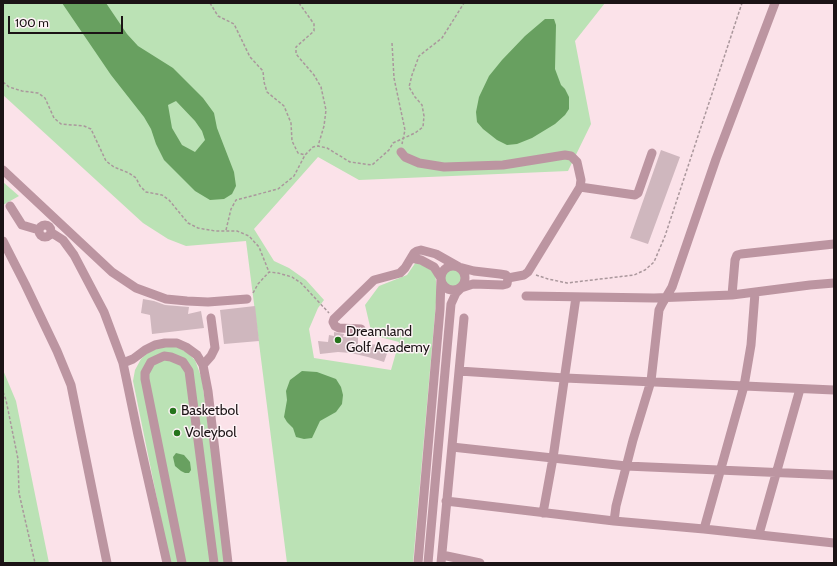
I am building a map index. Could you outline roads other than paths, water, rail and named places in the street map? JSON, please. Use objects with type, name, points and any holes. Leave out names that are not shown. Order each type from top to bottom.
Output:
[{"type":"street","points":[[614,521],[616,506],[626,466],[651,382],[659,310],[672,287],[716,159],[775,3]]},
{"type":"street","points":[[361,329],[339,328],[335,326],[333,322],[334,319],[374,280],[400,273],[417,251],[426,250],[459,266],[474,271],[506,275],[508,278],[524,275],[528,272],[580,187],[581,180],[578,162],[571,156],[564,155],[503,165],[444,167],[419,163],[405,157],[401,152]]},
{"type":"street","points":[[580,187],[635,195],[638,193],[652,153]]},
{"type":"street","points":[[3,170],[112,272],[136,288],[166,299],[187,301],[208,302],[249,298]]},
{"type":"street","points":[[10,206],[22,225],[39,230],[42,225],[46,224],[50,226],[52,233],[63,240],[74,255],[104,312],[123,363],[167,563]]},
{"type":"street","points":[[3,241],[25,284],[71,385],[107,563]]},
{"type":"street","points":[[732,295],[734,260],[737,256],[741,254],[834,244]]},
{"type":"street","points":[[411,258],[421,260],[434,267],[446,288],[454,290],[473,284],[503,285],[507,284],[508,278]]},
{"type":"street","points":[[418,563],[440,308],[441,278],[447,267],[459,266],[465,272],[466,277],[464,285],[454,298],[450,310],[428,563]]},
{"type":"street","points":[[526,296],[666,297],[732,295],[834,283]]},
{"type":"street","points":[[704,528],[744,386],[752,345],[755,293]]},
{"type":"street","points":[[543,513],[553,458],[576,297]]},
{"type":"street","points":[[203,365],[211,356],[215,348],[211,318]]},
{"type":"street","points":[[464,318],[446,501],[442,559],[480,563]]},
{"type":"street","points":[[123,363],[133,359],[150,347],[165,343],[177,344],[186,347],[196,355],[203,365],[208,391],[228,563]]},
{"type":"street","points":[[182,563],[145,379],[145,373],[151,362],[164,356],[183,362],[189,371],[214,563]]},
{"type":"street","points":[[459,371],[565,378],[834,390]]},
{"type":"street","points":[[759,534],[800,389]]},
{"type":"street","points":[[452,447],[626,466],[834,475]]},
{"type":"street","points":[[446,501],[614,521],[704,528],[834,542]]},
{"type":"place","name":"Dreamland Golf Academy","points":[[338,340]]},
{"type":"place","name":"Basketbol","points":[[173,411]]},
{"type":"place","name":"Voleybol","points":[[177,433]]}]
